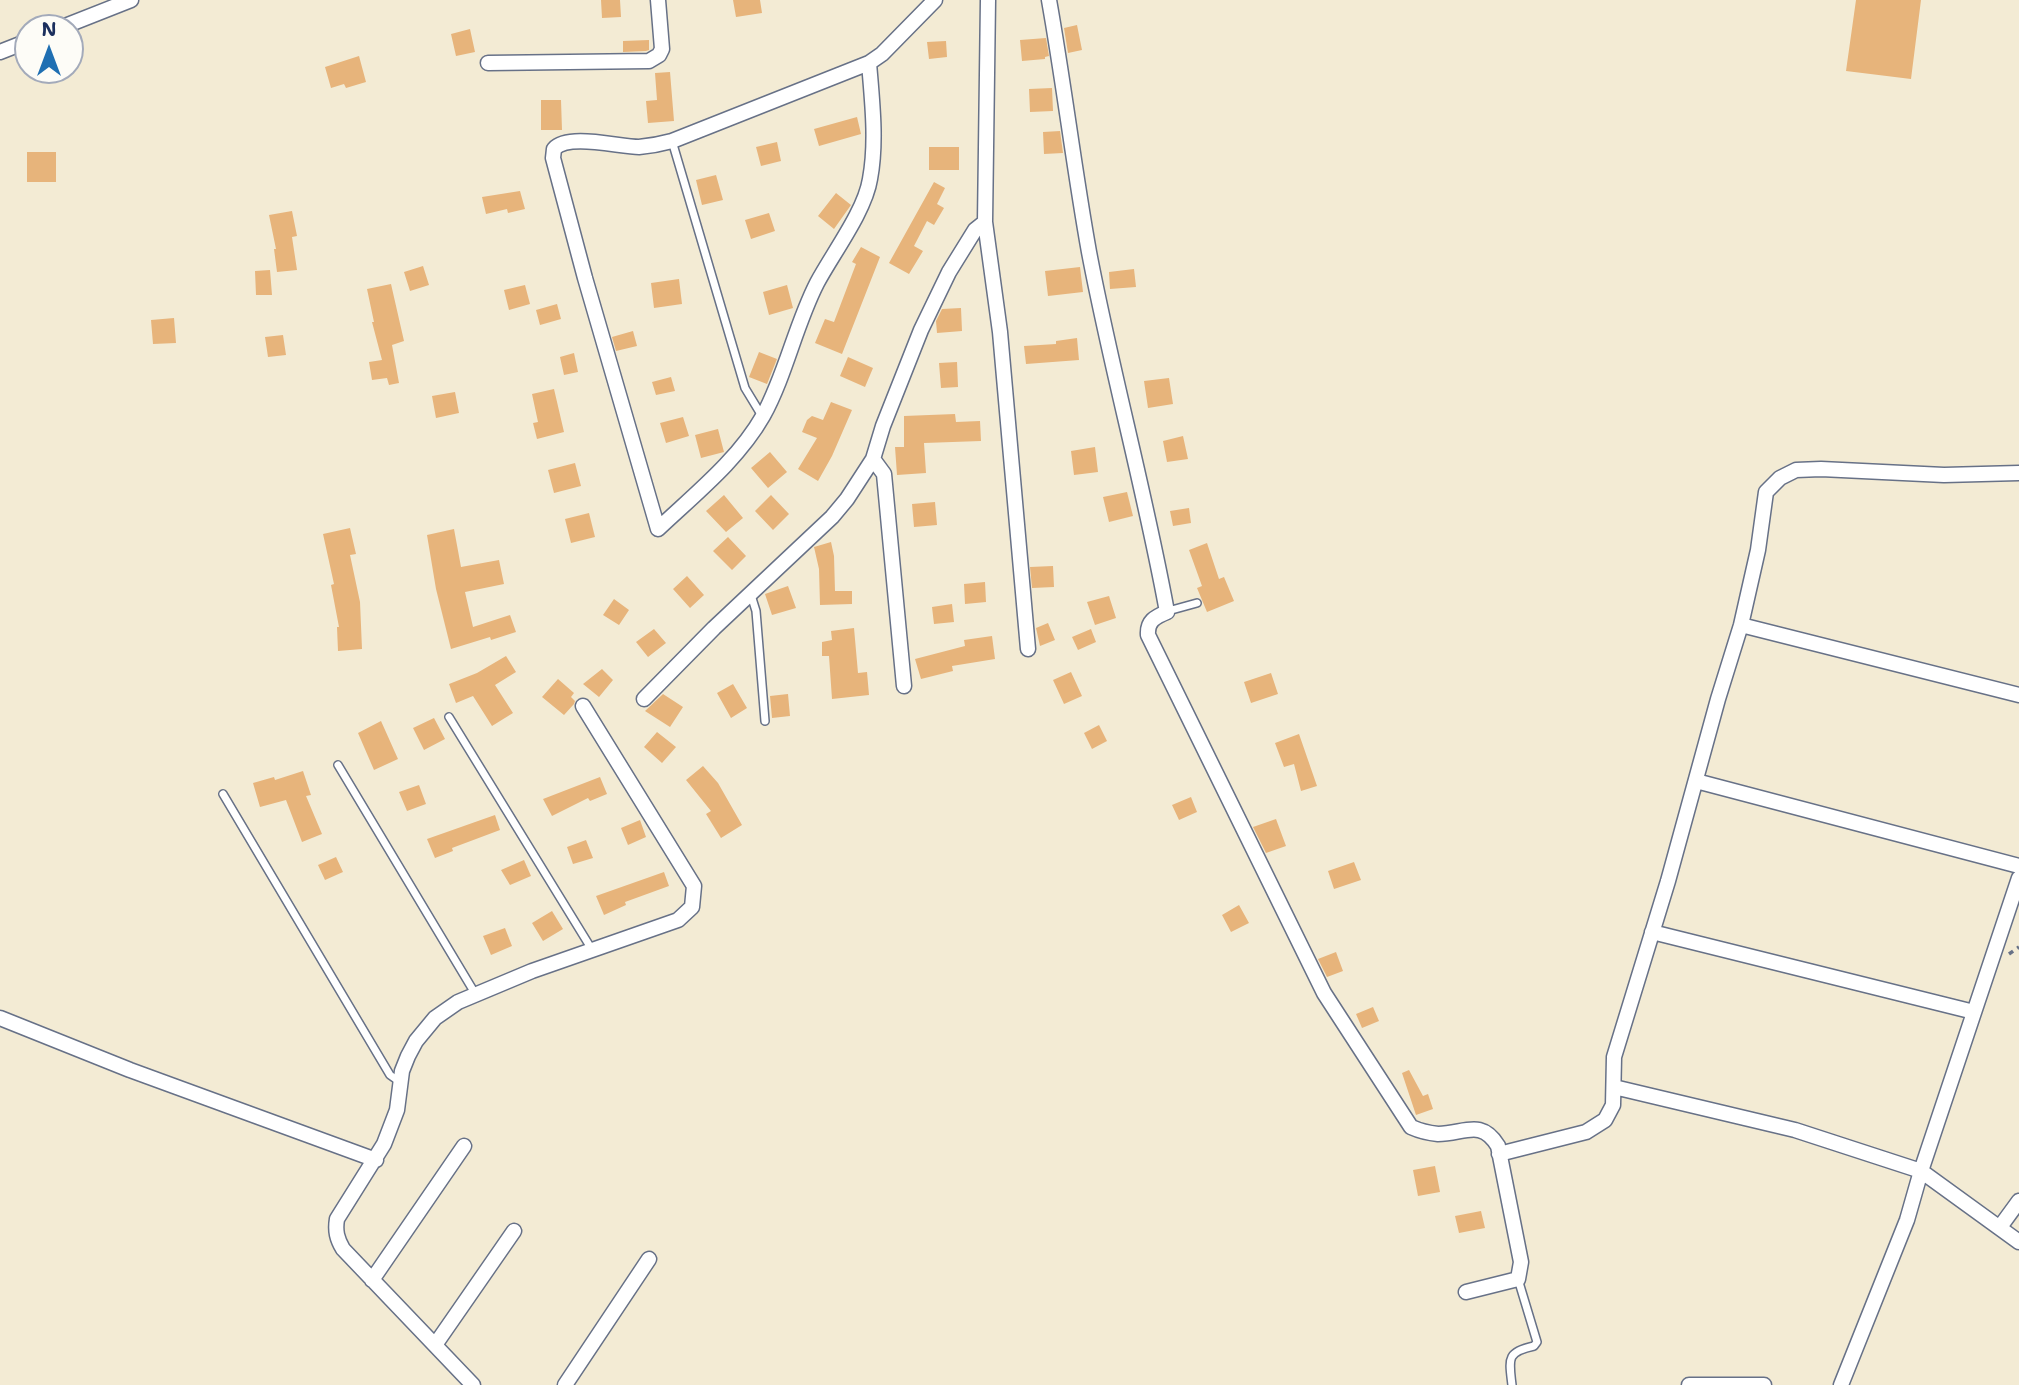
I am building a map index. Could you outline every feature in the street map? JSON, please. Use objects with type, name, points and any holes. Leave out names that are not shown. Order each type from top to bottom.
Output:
[{"type":"street","points":[[84,19],[131,0]]},
{"type":"street","points":[[488,63],[649,61],[659,55],[662,49],[658,0]]},
{"type":"street","points":[[869,63],[873,106],[872,166],[866,195],[815,286],[762,417],[746,442],[658,529],[585,278],[553,153],[557,145],[565,141],[640,146],[672,141],[869,63],[882,54],[935,0]]},
{"type":"street","points":[[988,0],[985,222],[1000,332],[1028,649]]},
{"type":"street","points":[[1049,0],[1089,250],[1110,354],[1155,542],[1167,612],[1151,621],[1147,629],[1148,635],[1324,993],[1411,1127],[1440,1134],[1475,1128],[1494,1139],[1500,1154],[1521,1273],[1518,1279],[1466,1292]]},
{"type":"street","points":[[644,699],[698,643],[832,517],[847,499],[873,459],[883,426],[921,330],[950,272],[975,230],[985,222]]},
{"type":"street","points":[[873,459],[884,474],[904,686]]},
{"type":"street","points":[[1500,1154],[1593,1129],[1605,1120],[1609,1113],[1614,1097],[1614,1057],[1741,625],[1758,550],[1766,492],[1780,478],[1796,470],[1944,475],[2019,473]]},
{"type":"street","points":[[1741,625],[2019,695]]},
{"type":"street","points":[[473,1385],[343,1248],[338,1241],[335,1226],[376,1160],[391,1127],[402,1071],[425,1028],[446,1010],[476,995],[591,948],[678,920],[692,907],[694,886],[583,706]]},
{"type":"street","points":[[1696,781],[2019,866]]},
{"type":"street","points":[[1841,1385],[1908,1220],[1921,1171],[2019,878]]},
{"type":"street","points":[[1652,932],[1974,1012]]},
{"type":"street","points":[[0,1018],[376,1160]]},
{"type":"street","points":[[1614,1087],[1795,1130],[1921,1171],[2019,1242]]},
{"type":"street","points":[[372,1280],[464,1146]]},
{"type":"street","points":[[2000,1227],[2019,1202]]},
{"type":"street","points":[[435,1345],[514,1231]]},
{"type":"street","points":[[565,1385],[649,1259]]},
{"type":"street","points":[[1689,1385],[1764,1385]]},
{"type":"lane","points":[[672,141],[745,388],[762,417]]},
{"type":"lane","points":[[751,595],[756,611],[765,720]]},
{"type":"lane","points":[[1167,612],[1197,603]]},
{"type":"lane","points":[[449,717],[591,948]]},
{"type":"lane","points":[[338,765],[476,995]]},
{"type":"lane","points":[[223,794],[390,1075],[401,1083]]},
{"type":"lane","points":[[1512,1385],[1510,1366],[1513,1354],[1518,1349],[1534,1346],[1537,1342],[1518,1279]]},
{"type":"building","points":[[601,0],[620,0],[621,17],[602,18]]},
{"type":"building","points":[[733,0],[760,0],[762,13],[736,17]]},
{"type":"building","points":[[1856,0],[1921,0],[1911,79],[1846,71]]},
{"type":"building","points":[[1077,25],[1082,50],[1068,53],[1064,28]]},
{"type":"building","points":[[470,29],[475,52],[456,56],[451,34]]},
{"type":"building","points":[[1046,38],[1049,56],[1045,59],[1022,61],[1020,40]]},
{"type":"building","points":[[649,40],[649,50],[623,52],[623,41]]},
{"type":"building","points":[[946,41],[947,57],[929,59],[927,42]]},
{"type":"building","points":[[359,56],[366,82],[346,88],[344,84],[331,88],[325,67]]},
{"type":"building","points":[[670,72],[674,121],[648,123],[646,101],[657,100],[655,73]]},
{"type":"building","points":[[1052,88],[1053,111],[1030,112],[1029,89]]},
{"type":"building","points":[[541,100],[561,100],[562,130],[541,130]]},
{"type":"building","points":[[857,117],[861,134],[819,146],[814,129]]},
{"type":"building","points":[[1060,131],[1063,153],[1044,154],[1043,132]]},
{"type":"building","points":[[777,142],[781,161],[761,166],[756,147]]},
{"type":"building","points":[[929,147],[959,147],[959,170],[929,170]]},
{"type":"building","points":[[27,152],[56,152],[56,182],[27,182]]},
{"type":"building","points":[[716,175],[723,200],[702,205],[696,180]]},
{"type":"building","points":[[934,182],[945,188],[937,204],[944,208],[934,225],[927,221],[914,246],[923,251],[909,274],[889,263]]},
{"type":"building","points":[[520,191],[525,209],[508,213],[507,209],[486,214],[482,197]]},
{"type":"building","points":[[836,193],[851,205],[834,229],[818,216]]},
{"type":"building","points":[[292,211],[297,236],[292,237],[297,270],[277,272],[276,249],[269,215]]},
{"type":"building","points":[[769,213],[775,231],[751,239],[745,220]]},
{"type":"building","points":[[861,247],[880,257],[842,354],[815,343],[825,319],[834,322],[856,264],[852,262]]},
{"type":"building","points":[[423,266],[429,285],[410,291],[404,272]]},
{"type":"building","points":[[1080,267],[1083,292],[1048,296],[1045,271]]},
{"type":"building","points":[[1134,269],[1136,287],[1110,289],[1109,272]]},
{"type":"building","points":[[270,270],[272,295],[256,295],[255,271]]},
{"type":"building","points":[[679,279],[682,304],[654,308],[651,283]]},
{"type":"building","points":[[391,284],[404,341],[392,345],[399,383],[389,385],[387,378],[372,380],[369,362],[382,360],[367,289]]},
{"type":"building","points":[[525,285],[530,304],[509,310],[504,290]]},
{"type":"building","points":[[787,285],[793,308],[769,315],[763,292]]},
{"type":"building","points":[[557,304],[561,319],[540,325],[536,310]]},
{"type":"building","points":[[961,308],[962,331],[937,333],[936,321],[942,309]]},
{"type":"building","points":[[174,318],[176,343],[153,344],[151,320]]},
{"type":"building","points":[[633,331],[637,346],[616,351],[612,337]]},
{"type":"building","points":[[283,335],[286,355],[268,357],[265,337]]},
{"type":"building","points":[[1077,338],[1079,360],[1026,364],[1024,346],[1056,344],[1056,341]]},
{"type":"building","points":[[759,352],[777,359],[767,384],[749,377]]},
{"type":"building","points":[[574,353],[578,372],[564,375],[560,357]]},
{"type":"building","points":[[848,357],[873,368],[865,387],[840,376]]},
{"type":"building","points":[[957,362],[958,387],[941,388],[939,363]]},
{"type":"building","points":[[671,377],[675,391],[656,395],[652,382]]},
{"type":"building","points":[[1169,378],[1173,404],[1148,408],[1144,381]]},
{"type":"building","points":[[554,389],[564,432],[537,439],[533,423],[538,422],[532,394]]},
{"type":"building","points":[[455,392],[459,413],[436,418],[432,396]]},
{"type":"building","points":[[831,402],[852,410],[818,481],[798,469],[817,438],[802,432],[807,420],[812,416],[823,420]]},
{"type":"building","points":[[955,414],[956,422],[980,421],[981,441],[924,443],[926,473],[897,475],[895,447],[904,447],[904,416]]},
{"type":"building","points":[[683,417],[689,436],[666,443],[660,423]]},
{"type":"building","points":[[718,429],[724,452],[701,458],[695,435]]},
{"type":"building","points":[[1183,436],[1188,459],[1167,462],[1163,441]]},
{"type":"building","points":[[1095,447],[1098,472],[1074,475],[1071,451]]},
{"type":"building","points":[[770,452],[787,472],[768,488],[751,468]]},
{"type":"building","points":[[575,463],[581,486],[554,493],[548,470]]},
{"type":"building","points":[[1127,492],[1133,516],[1109,522],[1103,497]]},
{"type":"building","points":[[724,495],[743,518],[726,532],[706,511]]},
{"type":"building","points":[[771,495],[789,514],[773,530],[755,511]]},
{"type":"building","points":[[935,502],[937,525],[914,527],[912,504]]},
{"type":"building","points":[[1189,508],[1191,523],[1173,526],[1170,511]]},
{"type":"building","points":[[589,513],[595,537],[571,543],[565,519]]},
{"type":"building","points":[[350,528],[356,554],[350,555],[360,602],[362,649],[338,651],[339,627],[331,585],[334,584],[323,534]]},
{"type":"building","points":[[454,529],[461,567],[499,560],[504,584],[465,592],[473,627],[510,615],[516,632],[451,649],[436,589],[427,535]]},
{"type":"building","points":[[728,537],[746,556],[732,570],[713,551]]},
{"type":"building","points":[[831,542],[835,591],[852,591],[852,604],[820,605],[819,569],[814,547]]},
{"type":"building","points":[[1207,543],[1219,579],[1224,577],[1234,601],[1207,612],[1197,588],[1202,586],[1189,550]]},
{"type":"building","points":[[1053,566],[1054,587],[1032,588],[1030,567]]},
{"type":"building","points":[[687,576],[704,595],[690,608],[673,589]]},
{"type":"building","points":[[985,582],[986,602],[965,604],[964,584]]},
{"type":"building","points":[[788,586],[796,608],[772,615],[765,594]]},
{"type":"building","points":[[1109,596],[1116,618],[1095,625],[1087,602]]},
{"type":"building","points":[[614,599],[629,610],[619,625],[603,615]]},
{"type":"building","points":[[952,604],[954,622],[934,624],[932,607]]},
{"type":"building","points":[[1048,623],[1055,640],[1040,646],[1036,628]]},
{"type":"building","points":[[854,628],[858,673],[867,672],[869,695],[832,699],[829,656],[822,656],[822,642],[832,640],[831,631]]},
{"type":"building","points":[[654,629],[666,643],[648,657],[636,642]]},
{"type":"building","points":[[1091,629],[1096,642],[1078,650],[1072,637]]},
{"type":"building","points":[[992,636],[995,659],[952,666],[953,671],[921,679],[915,659],[965,646],[964,640]]},
{"type":"building","points":[[506,656],[516,672],[495,685],[513,713],[492,726],[473,696],[456,703],[449,684],[477,673]]},
{"type":"building","points":[[602,669],[613,680],[599,697],[583,684]]},
{"type":"building","points":[[1071,672],[1082,696],[1064,704],[1053,680]]},
{"type":"building","points":[[1271,673],[1278,694],[1251,703],[1244,682]]},
{"type":"building","points":[[558,679],[574,693],[571,697],[575,701],[574,704],[564,715],[542,697]]},
{"type":"building","points":[[733,684],[747,708],[731,718],[717,693]]},
{"type":"building","points":[[663,694],[683,707],[670,727],[645,711]]},
{"type":"building","points":[[788,694],[790,716],[772,718],[770,696]]},
{"type":"building","points":[[434,718],[445,739],[424,750],[413,728]]},
{"type":"building","points":[[381,721],[398,759],[374,770],[358,733]]},
{"type":"building","points":[[1099,725],[1107,741],[1092,749],[1084,733]]},
{"type":"building","points":[[657,732],[676,747],[662,763],[644,747]]},
{"type":"building","points":[[1299,734],[1317,786],[1301,791],[1294,764],[1284,767],[1275,743]]},
{"type":"building","points":[[703,766],[718,783],[742,825],[721,838],[706,814],[711,811],[686,780]]},
{"type":"building","points":[[303,771],[311,795],[306,796],[322,834],[302,842],[286,800],[260,807],[253,783],[274,777],[275,780]]},
{"type":"building","points":[[600,777],[607,794],[590,801],[588,798],[552,816],[543,799]]},
{"type":"building","points":[[419,785],[426,804],[407,811],[399,792]]},
{"type":"building","points":[[1191,797],[1197,812],[1179,820],[1172,805]]},
{"type":"building","points":[[495,815],[500,830],[452,848],[453,851],[435,858],[427,839]]},
{"type":"building","points":[[1276,819],[1286,846],[1266,853],[1253,827]]},
{"type":"building","points":[[640,820],[646,837],[628,845],[621,828]]},
{"type":"building","points":[[586,840],[593,858],[573,864],[567,847]]},
{"type":"building","points":[[336,857],[343,872],[325,880],[318,865]]},
{"type":"building","points":[[524,860],[531,876],[510,885],[501,870]]},
{"type":"building","points":[[1354,862],[1361,880],[1334,889],[1328,871]]},
{"type":"building","points":[[664,872],[669,886],[625,902],[626,905],[604,915],[596,896]]},
{"type":"building","points":[[1239,905],[1249,923],[1231,932],[1222,915]]},
{"type":"building","points":[[552,911],[563,929],[543,941],[532,923]]},
{"type":"building","points":[[505,928],[512,946],[491,955],[483,936]]},
{"type":"building","points":[[1336,952],[1343,971],[1327,977],[1318,959]]},
{"type":"building","points":[[1373,1007],[1379,1021],[1362,1028],[1356,1014]]},
{"type":"building","points":[[1409,1070],[1423,1096],[1428,1094],[1433,1109],[1416,1115],[1402,1073]]},
{"type":"building","points":[[1435,1166],[1440,1192],[1418,1196],[1413,1170]]},
{"type":"building","points":[[1481,1211],[1485,1228],[1459,1233],[1455,1216]]}]
